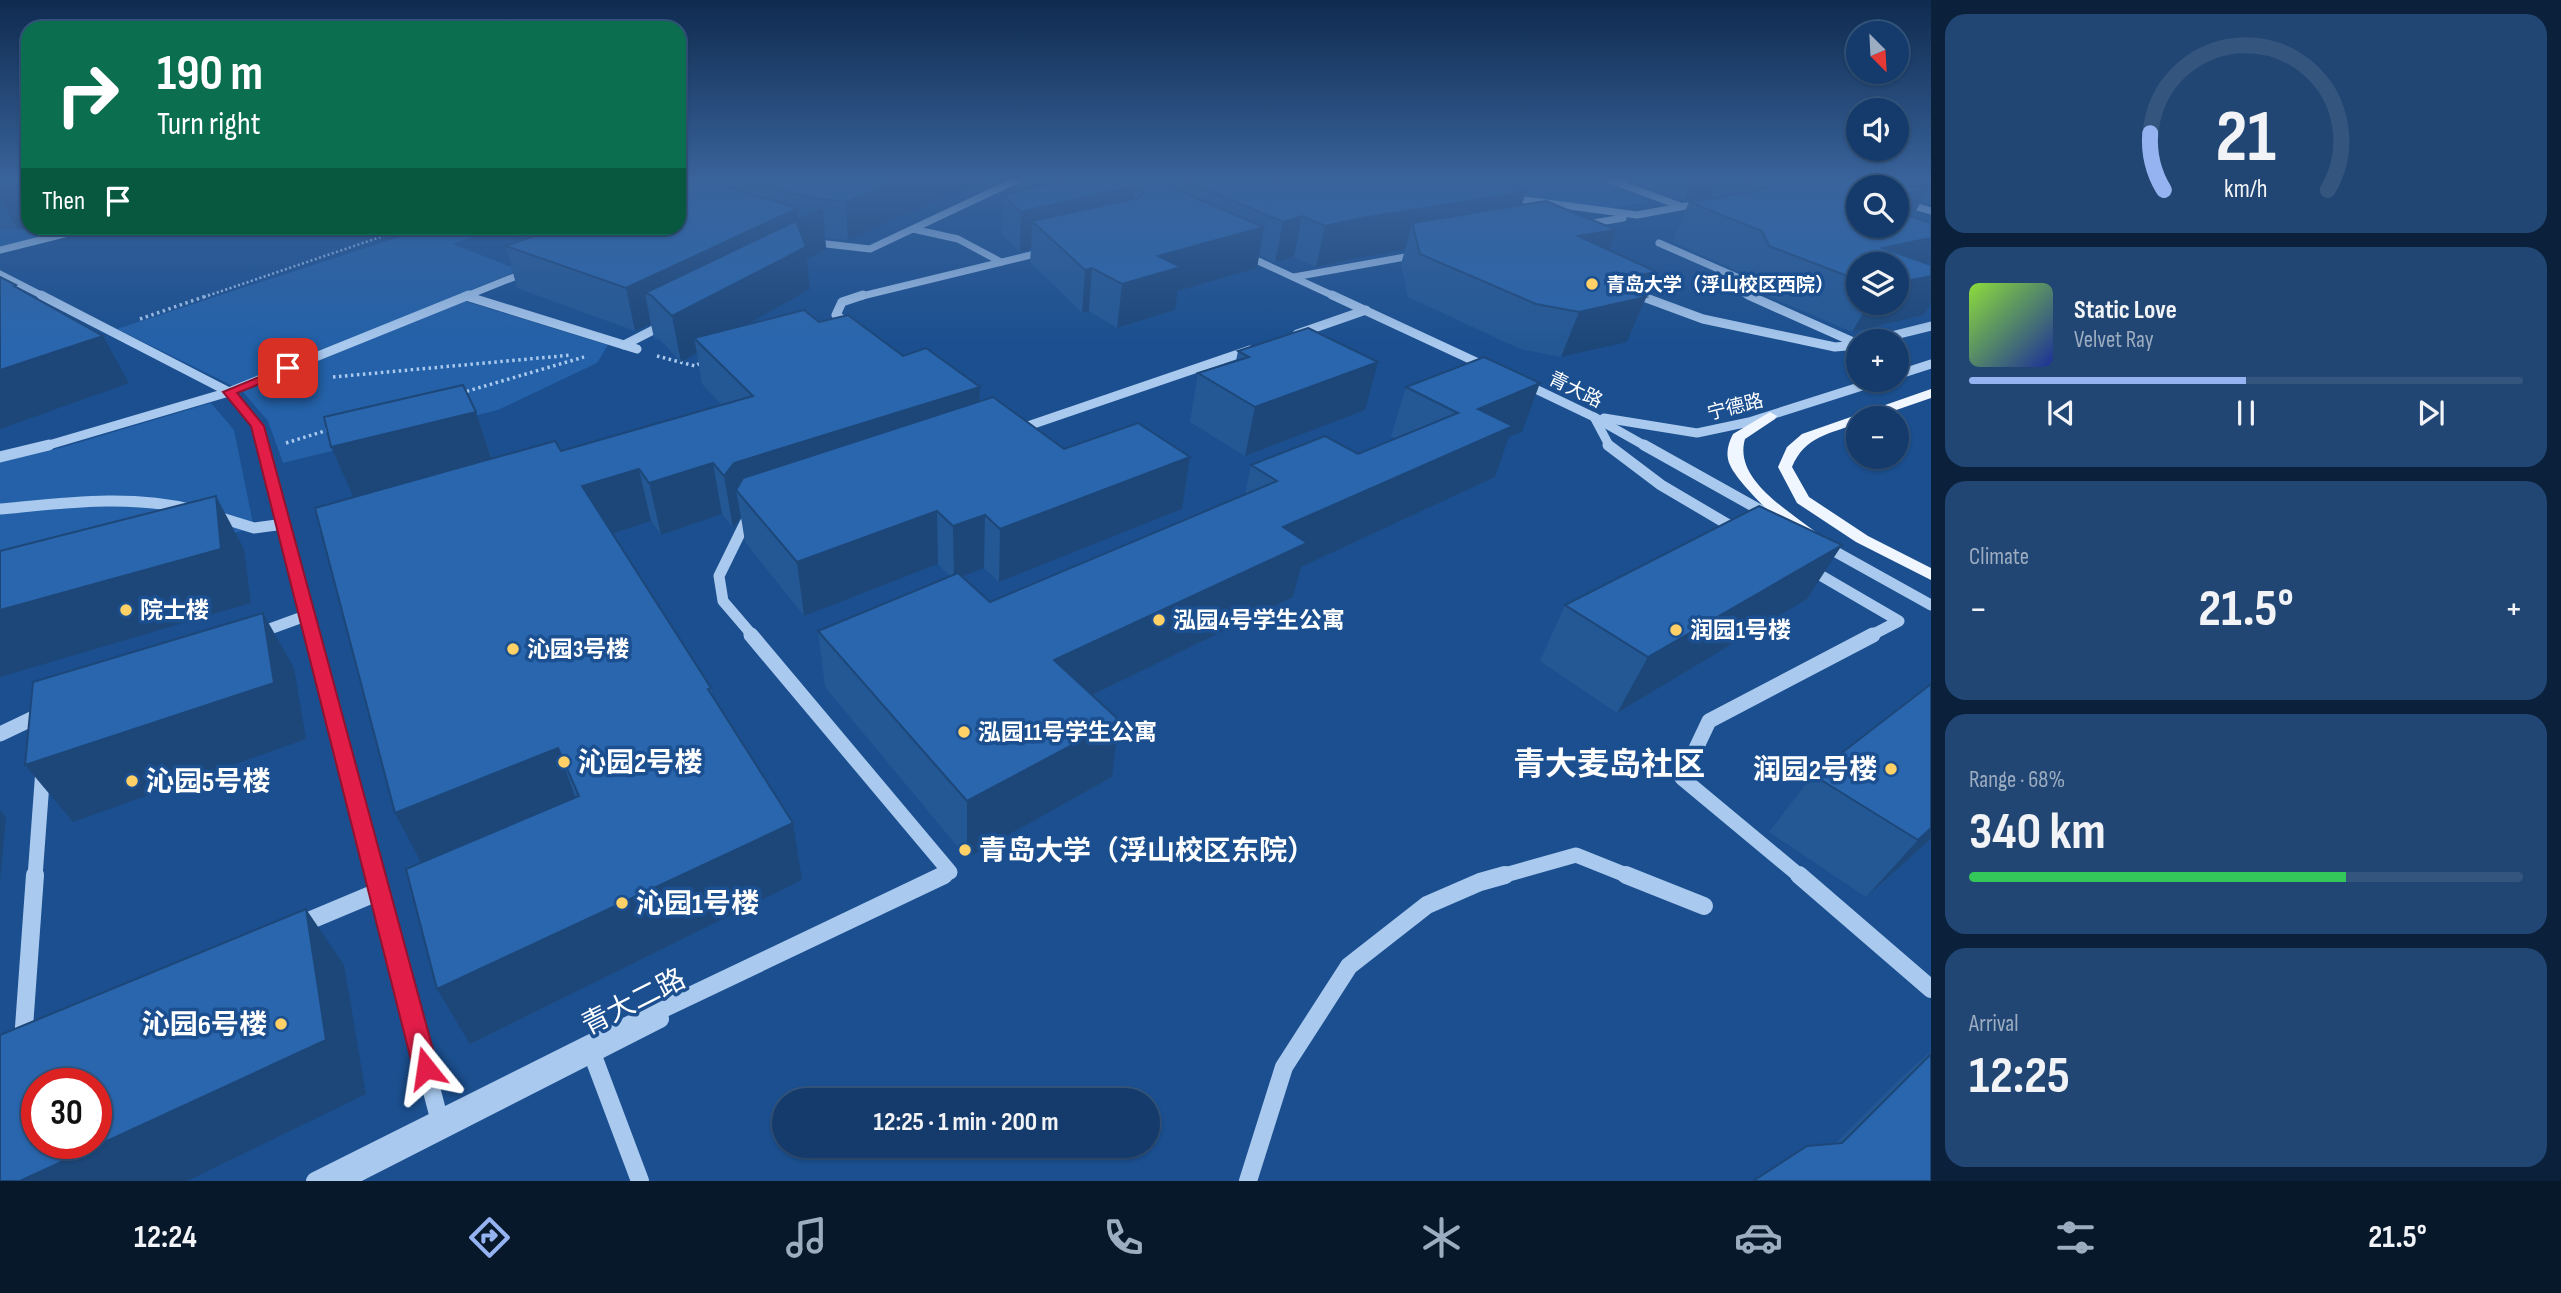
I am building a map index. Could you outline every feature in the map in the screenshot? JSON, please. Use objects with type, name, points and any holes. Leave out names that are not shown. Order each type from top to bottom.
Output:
[{"type":"main road","points":[[1931,393],[1807,437],[1792,450],[1785,467],[1803,500],[1862,539],[1931,575]]},
{"type":"main road","points":[[1770,416],[1738,437],[1734,454],[1741,472],[1775,507],[1822,545]]},
{"type":"street","points":[[794,238],[870,249],[904,233]]},
{"type":"street","points":[[932,233],[958,239],[1001,262]]},
{"type":"street","points":[[0,250],[60,235]]},
{"type":"street","points":[[1659,243],[1739,278],[1742,293],[1846,339]]},
{"type":"street","points":[[808,250],[821,244]]},
{"type":"street","points":[[859,331],[836,315],[842,302],[880,290],[1053,250]]},
{"type":"street","points":[[1234,250],[1493,369]]},
{"type":"street","points":[[1294,277],[1421,254]]},
{"type":"street","points":[[0,457],[65,441],[229,392],[544,265]]},
{"type":"street","points":[[0,274],[229,392],[257,426],[439,1118]]},
{"type":"street","points":[[1625,289],[1645,299],[1703,319],[1835,347],[1846,346]]},
{"type":"street","points":[[466,296],[637,349]]},
{"type":"street","points":[[1289,337],[1366,310]]},
{"type":"street","points":[[624,345],[673,320]]},
{"type":"street","points":[[1909,332],[1931,326]]},
{"type":"street","points":[[1004,434],[1263,346]]},
{"type":"street","points":[[1909,370],[1931,364]]},
{"type":"street","name":"青大路","points":[[1518,381],[1594,417],[1931,605]]},
{"type":"street","name":"宁德路","points":[[1594,417],[1697,433],[1770,416],[1846,391]]},
{"type":"street","points":[[1594,417],[1609,446],[1661,485],[1753,538]]},
{"type":"street","points":[[0,509],[105,500],[164,503],[254,528],[284,524]]},
{"type":"street","name":"青大二路","points":[[342,1181],[591,1049],[950,872],[723,601],[719,576],[745,523],[771,514]]},
{"type":"street","points":[[1790,558],[1899,621],[1709,721],[1682,778],[1931,989]]},
{"type":"street","points":[[243,639],[308,615]]},
{"type":"street","points":[[0,734],[51,715]]},
{"type":"street","points":[[21,1064],[29,1036],[44,753]]},
{"type":"street","points":[[1248,1181],[1284,1067],[1349,966],[1427,905],[1480,882],[1576,855],[1704,906]]},
{"type":"street","points":[[278,933],[380,891]]},
{"type":"street","points":[[0,1048],[29,1036]]},
{"type":"street","points":[[315,1181],[439,1118],[591,1049],[640,1181]]},
{"type":"path","points":[[107,330],[386,235]]},
{"type":"path","points":[[456,394],[624,345]]},
{"type":"path","points":[[637,349],[695,366],[706,360]]},
{"type":"path","points":[[288,368],[334,377],[601,352]]},
{"type":"path","points":[[264,449],[331,429]]},
{"type":"shaded area","points":[[0,233],[46,235],[0,246]]},
{"type":"shaded area","points":[[405,235],[479,235],[452,244],[520,270],[233,386],[117,329]]},
{"type":"shaded area","points":[[464,301],[608,345],[597,363],[498,410],[283,463],[268,421],[243,392]]},
{"type":"shaded area","points":[[211,403],[234,430],[254,528],[0,591],[0,462],[64,447]]},
{"type":"building","points":[[744,233],[626,288],[506,246],[537,235]]},
{"type":"building","points":[[771,233],[801,233],[806,247],[672,316],[651,295],[645,293]]},
{"type":"building","points":[[1045,233],[1242,233],[1158,256],[1181,267],[1122,284],[1092,268],[1085,270]]},
{"type":"building","points":[[1415,233],[1597,233],[1578,236],[1657,272],[1608,280],[1646,297],[1579,312],[1536,304],[1420,254]]},
{"type":"building","points":[[1763,233],[1846,233],[1846,238],[1909,238],[1909,233],[1931,233],[1931,238],[1882,248],[1894,252],[1846,252],[1846,275],[1769,246]]},
{"type":"building","points":[[1909,257],[1931,265],[1931,276],[1909,281]]},
{"type":"building","points":[[0,277],[16,285],[14,286],[103,336],[0,370]]},
{"type":"building","points":[[804,310],[819,322],[848,315],[903,356],[926,348],[980,387],[734,463],[724,476],[713,463],[649,483],[639,469],[582,486],[711,688],[708,689],[793,823],[437,989],[406,869],[579,796],[558,748],[395,813],[315,508],[555,441],[561,451],[753,396],[694,338]]},
{"type":"building","points":[[1308,328],[1378,362],[1255,407],[1198,373],[1249,357],[1238,351]]},
{"type":"building","points":[[1484,357],[1540,383],[1478,409],[1513,426],[1283,527],[1307,543],[1054,660],[1119,720],[967,801],[818,631],[958,573],[990,602],[1277,481],[1251,465],[1325,436],[1358,454],[1458,413],[1406,387]]},
{"type":"building","points":[[463,385],[476,412],[331,447],[324,417]]},
{"type":"building","points":[[993,397],[1064,449],[1138,423],[1190,457],[1000,529],[985,515],[953,526],[937,511],[797,562],[736,490],[743,478]]},
{"type":"building","points":[[216,496],[221,549],[0,610],[0,551]]},
{"type":"building","points":[[1759,506],[1842,545],[1648,657],[1565,605]]},
{"type":"building","points":[[263,613],[274,683],[25,765],[33,682]]},
{"type":"building","points":[[1931,684],[1931,828],[1918,840],[1813,775]]},
{"type":"building","points":[[306,909],[326,1040],[112,1139],[112,1068],[21,1068],[21,1159],[68,1159],[20,1181],[0,1181],[0,1035]]},
{"type":"building","points":[[1931,1054],[1931,1181],[1753,1181],[1807,1146],[1842,1143]]},
{"type":"place","name":"青岛大学（浮山校区西院）","points":[[1592,284]]},
{"type":"place","name":"院士楼","points":[[126,610]]},
{"type":"place","name":"泓园4号学生公寓","points":[[1159,620]]},
{"type":"place","name":"润园1号楼","points":[[1676,630]]},
{"type":"place","name":"沁园3号楼","points":[[513,649]]},
{"type":"place","name":"泓园11号学生公寓","points":[[964,732]]},
{"type":"place","name":"沁园2号楼","points":[[564,762]]},
{"type":"place","name":"润园2号楼","points":[[1891,769]]},
{"type":"place","name":"沁园5号楼","points":[[132,781]]},
{"type":"place","name":"青岛大学（浮山校区东院）","points":[[965,850]]},
{"type":"place","name":"沁园1号楼","points":[[622,903]]},
{"type":"place","name":"沁园6号楼","points":[[281,1024]]},
{"type":"district","name":"青大麦岛社区","points":[[1609,764]]},
{"type":"route","points":[[288,368],[229,392],[257,426],[426,1068]]}]
